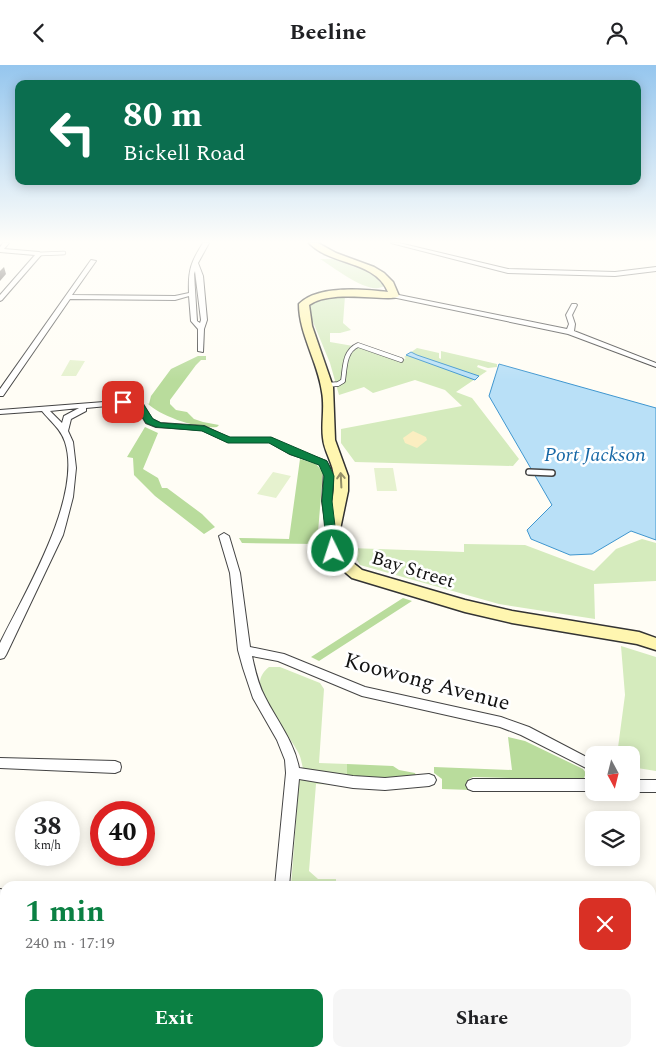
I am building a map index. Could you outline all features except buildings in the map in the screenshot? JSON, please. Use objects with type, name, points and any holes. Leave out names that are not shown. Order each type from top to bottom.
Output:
[{"type":"street","points":[[0,299],[8,289]]},
{"type":"street","points":[[0,394],[73,289]]},
{"type":"street","points":[[192,289],[194,321],[201,329]]},
{"type":"street","points":[[201,289],[204,320],[201,329],[201,351]]},
{"type":"street","points":[[393,289],[394,296],[570,332],[656,365]]},
{"type":"street","name":"Bay Street","points":[[394,296],[376,293],[327,295],[314,298],[304,304],[303,316],[316,346],[329,401],[329,442],[340,465],[342,478],[340,498],[331,527],[333,551],[343,565],[357,573],[464,606],[512,617],[639,638],[656,644]]},
{"type":"street","points":[[68,297],[176,298],[192,294]]},
{"type":"street","points":[[570,332],[572,324],[569,315],[574,305]]},
{"type":"street","points":[[0,412],[46,410],[123,402],[136,404],[143,410],[149,421],[160,425],[204,429],[228,440],[271,440],[293,452],[318,459],[323,463],[328,471],[327,501],[331,527]]},
{"type":"street","points":[[64,431],[67,418],[94,406]]},
{"type":"street","points":[[0,655],[58,535],[64,516],[71,465],[69,448],[64,431],[46,410]]},
{"type":"street","points":[[224,536],[232,555],[244,651],[253,685],[261,703],[286,742],[292,756],[293,773],[282,881]]},
{"type":"street","name":"Koowong Avenue","points":[[244,651],[280,657],[362,691],[380,696],[501,721],[585,762]]},
{"type":"street","points":[[0,763],[115,767]]},
{"type":"street","points":[[293,773],[353,782],[385,784],[429,780]]},
{"type":"street","points":[[473,785],[585,785]]},
{"type":"street","points":[[640,785],[656,786]]},
{"type":"lane","points":[[326,385],[338,384],[343,381],[348,351],[354,346],[358,345],[401,360]]},
{"type":"lane","points":[[529,473],[552,473]]},
{"type":"green space","points":[[345,296],[343,323],[351,330],[330,333],[330,342],[359,347],[401,361],[417,348],[439,353],[439,358],[441,359],[441,351],[497,364],[497,367],[488,368],[478,365],[477,367],[487,371],[456,392],[472,398],[519,459],[513,466],[355,462],[341,443],[341,429],[462,406],[445,390],[415,380],[373,393],[364,387],[339,395],[330,363],[311,317],[309,305],[324,298]]},
{"type":"green space","points":[[198,356],[206,356],[206,360],[201,360],[196,365],[170,400],[170,404],[176,410],[187,412],[194,419],[219,425],[217,427],[199,426],[179,421],[161,413],[147,403],[149,404],[151,396],[171,369]]},
{"type":"green space","points":[[70,360],[85,361],[76,376],[61,376]]},
{"type":"green space","points":[[145,427],[158,433],[143,469],[158,478],[162,488],[167,488],[202,514],[215,527],[204,534],[155,496],[134,475],[133,458],[127,457]]},
{"type":"green space","points":[[300,459],[316,464],[323,472],[317,544],[242,543],[239,538],[289,539]]},
{"type":"green space","points":[[374,468],[393,468],[397,491],[377,491]]},
{"type":"green space","points":[[273,472],[291,476],[276,498],[257,494]]},
{"type":"green space","points":[[642,539],[656,543],[656,581],[594,584],[595,619],[499,604],[360,565],[350,548],[464,552],[464,544],[525,545],[594,571],[616,549]]},
{"type":"green space","points":[[403,598],[412,601],[319,661],[311,657]]},
{"type":"green space","points":[[621,646],[656,657],[656,771],[640,768],[640,746],[618,746],[625,695]]},
{"type":"green space","points":[[269,667],[280,667],[320,683],[324,689],[319,763],[347,764],[347,777],[390,787],[316,784],[309,871],[318,879],[336,879],[336,881],[291,881],[299,781],[307,777],[298,752],[261,690],[260,683],[264,672]]},
{"type":"green space","points":[[508,737],[525,741],[583,769],[585,776],[580,780],[473,777],[469,779],[471,790],[442,789],[442,779],[434,773],[434,767],[512,770]]},
{"type":"green space","points":[[347,764],[393,766],[399,770],[415,773],[417,778],[389,781],[347,777]]},
{"type":"sand","points":[[413,431],[426,437],[427,440],[417,448],[405,443],[403,438]]},
{"type":"water","points":[[411,352],[479,376],[475,380],[406,355]]},
{"type":"water","name":"Port Jackson","points":[[499,364],[656,408],[656,540],[631,531],[592,554],[570,555],[531,539],[527,530],[552,505],[489,396]]},
{"type":"route","points":[[123,402],[140,406],[149,421],[160,425],[198,427],[228,440],[271,440],[293,452],[318,459],[326,467],[329,476],[327,501],[333,551]]}]
